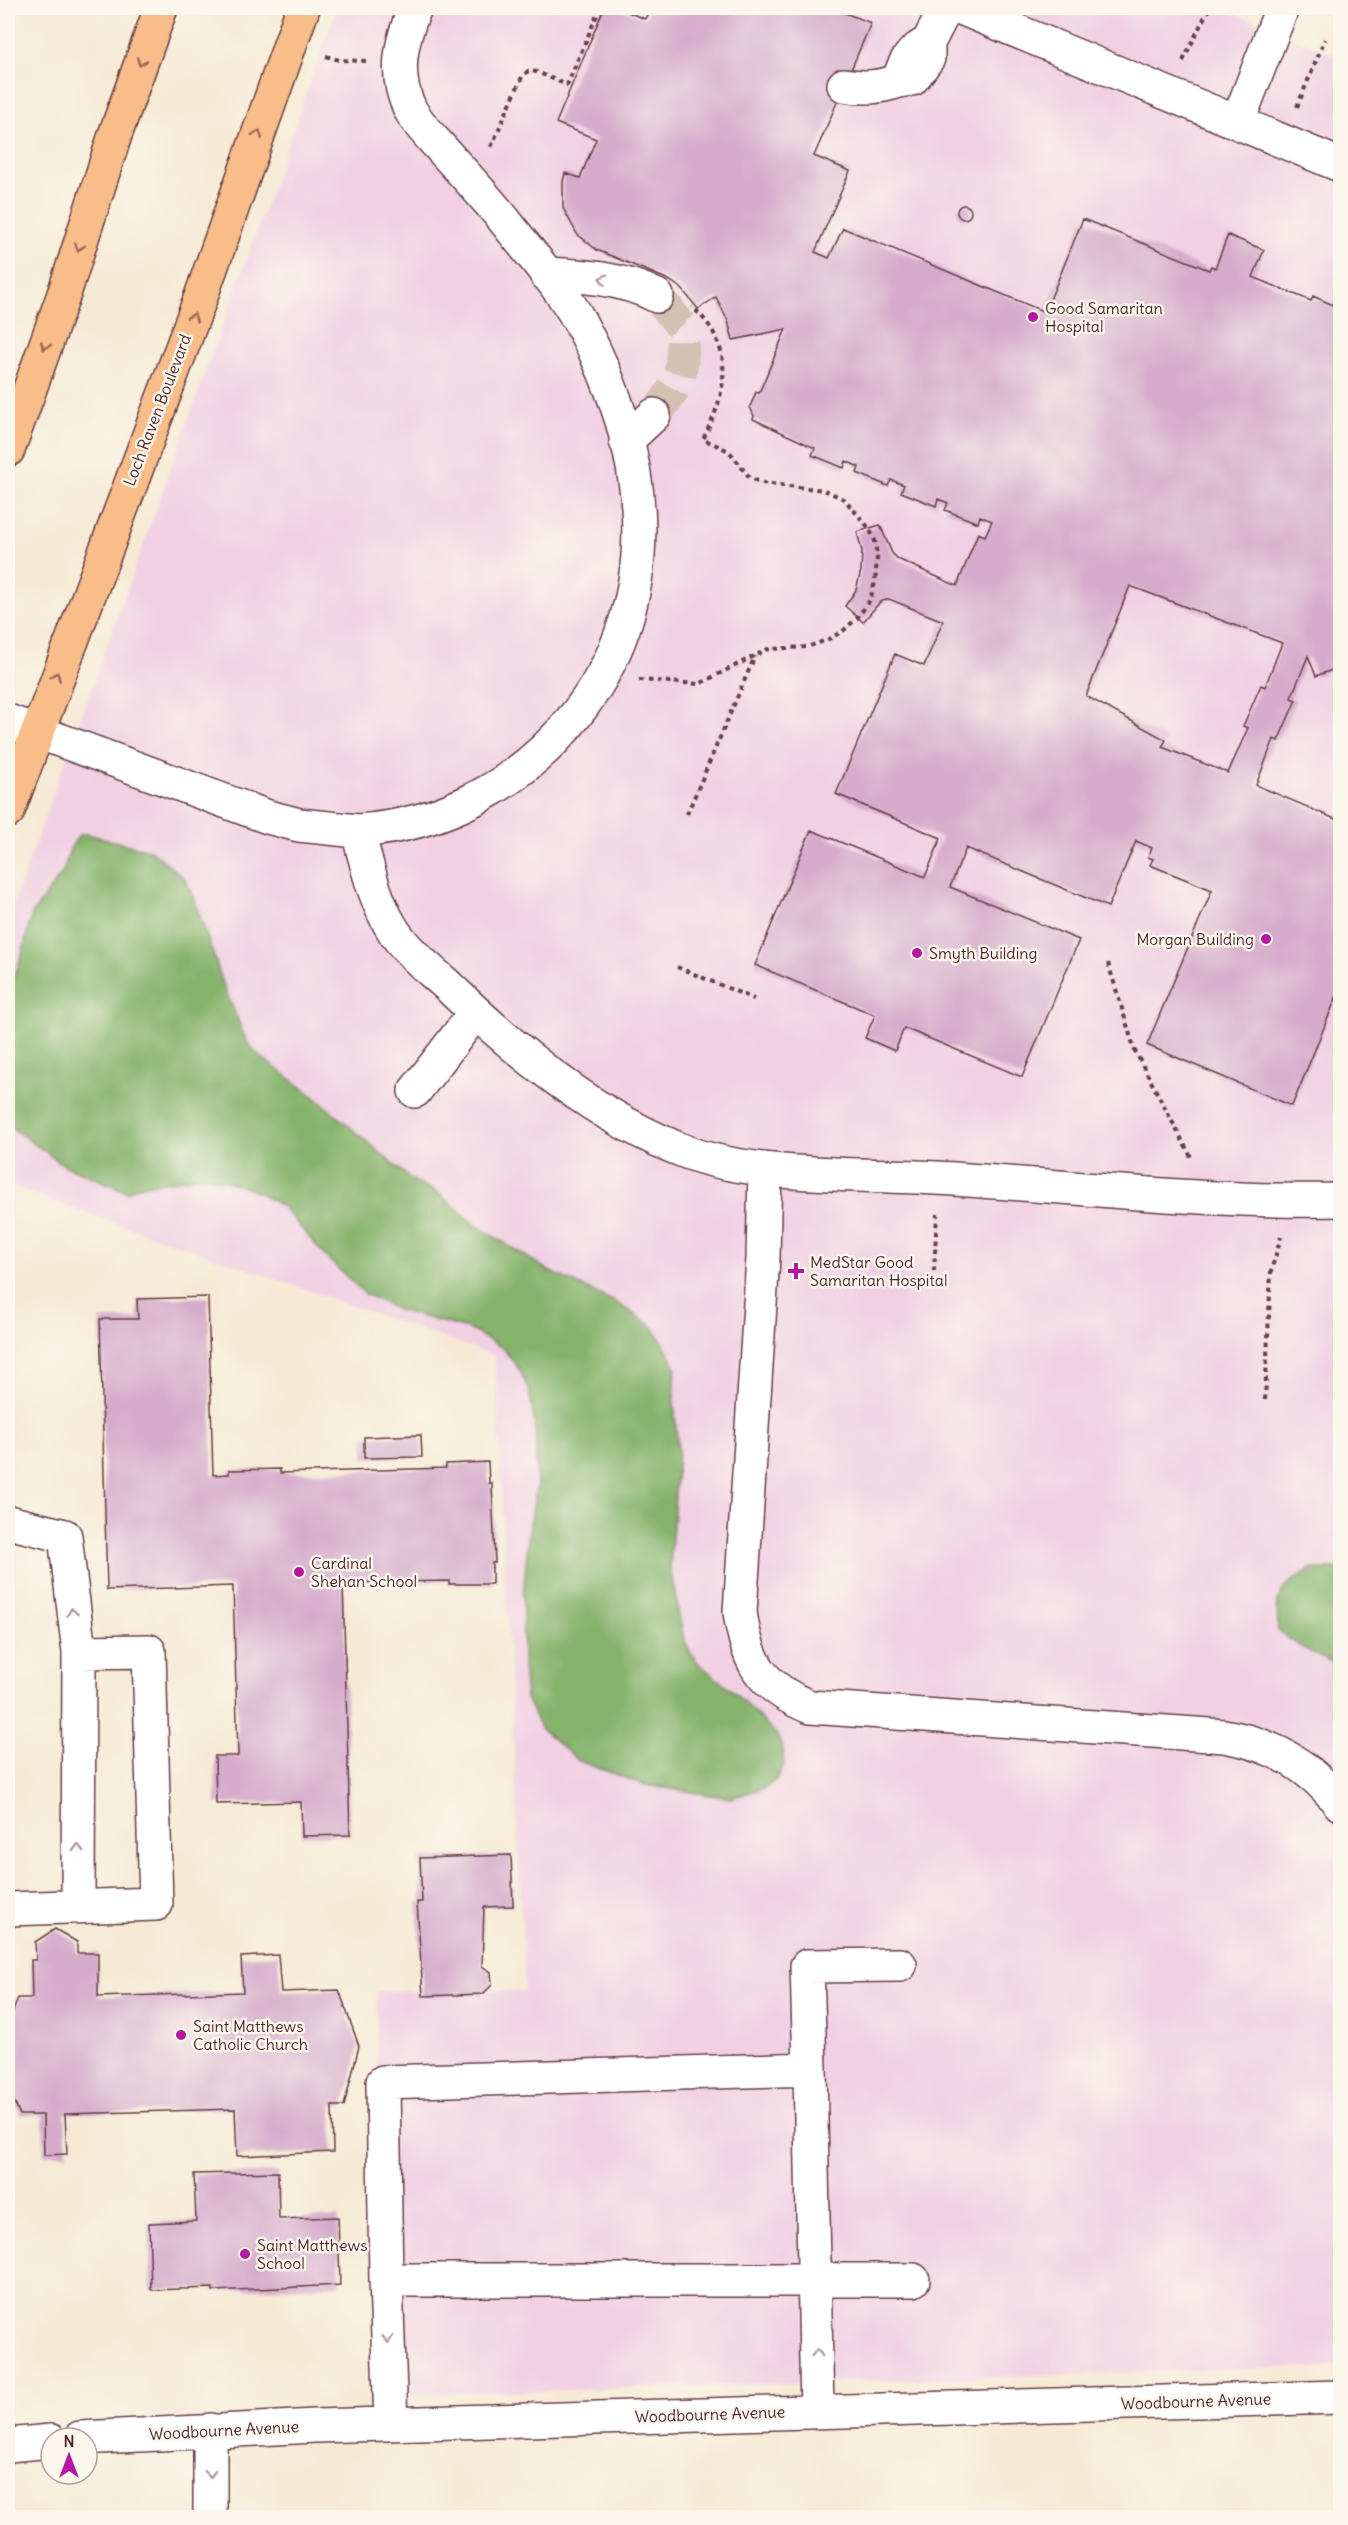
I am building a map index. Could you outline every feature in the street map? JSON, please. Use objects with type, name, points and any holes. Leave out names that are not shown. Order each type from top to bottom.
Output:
[{"type":"main road","points":[[8,450],[65,291],[115,135],[161,8]]},
{"type":"main road","name":"Loch Raven Boulevard","points":[[8,811],[21,726],[194,313],[303,8]]},
{"type":"street","points":[[21,726],[268,817],[299,825],[358,831],[392,829],[428,820],[465,805],[503,783],[534,759],[562,732],[593,693],[618,644],[628,615],[639,563],[639,509],[626,441],[608,383],[580,321],[491,204],[410,110],[402,81],[400,53],[401,44],[415,8]]},
{"type":"street","points":[[844,85],[862,88],[881,87],[899,81],[902,68],[915,49],[928,44],[946,8]]},
{"type":"street","points":[[961,8],[1341,165]]},
{"type":"street","points":[[1238,121],[1282,8]]},
{"type":"street","points":[[546,274],[596,276],[657,296]]},
{"type":"street","points":[[626,441],[654,415]]},
{"type":"street","points":[[358,831],[371,879],[383,911],[396,934],[475,1013],[569,1087],[652,1136],[690,1153],[765,1169],[1022,1183],[1222,1198],[1337,1191]]},
{"type":"street","points":[[415,1091],[475,1013]]},
{"type":"street","points":[[765,1169],[763,1258],[740,1612],[744,1638],[751,1658],[763,1678],[784,1697],[810,1707],[1224,1736],[1249,1740],[1304,1766],[1341,1804]]},
{"type":"street","points":[[8,1522],[65,1536],[71,1605],[79,1653],[78,1907]]},
{"type":"street","points":[[8,1909],[156,1904],[149,1651],[79,1653]]},
{"type":"street","points":[[817,2411],[816,2281],[807,1966],[900,1965]]},
{"type":"street","points":[[391,2424],[383,2082],[810,2069]]},
{"type":"street","points":[[386,2280],[914,2280]]},
{"type":"street","name":"Woodbourne Avenue","points":[[99,2437],[210,2430],[391,2424],[1341,2397]]},
{"type":"street","points":[[210,2430],[210,2517]]},
{"type":"street","points":[[8,2445],[39,2442]]},
{"type":"path","points":[[490,149],[522,77],[528,71],[537,72],[567,85],[600,8]]},
{"type":"path","points":[[1182,63],[1209,8]]},
{"type":"path","points":[[1284,141],[1325,39]]},
{"type":"path","points":[[324,55],[339,60],[374,62]]},
{"type":"path","points":[[687,814],[755,655]]},
{"type":"path","points":[[1336,669],[1341,677]]},
{"type":"path","points":[[1108,963],[1136,1051],[1193,1160]]},
{"type":"path","points":[[677,967],[754,999]]},
{"type":"path","points":[[934,1270],[938,1213]]},
{"type":"path","points":[[1265,1400],[1271,1270],[1283,1231]]},
{"type":"shaded area","name":"MedStar Good Samaritan Hospital","points":[[337,8],[1221,8],[1340,57],[1340,2366],[377,2396],[377,1991],[525,1991],[495,1356],[8,1185],[8,919]]},
{"type":"green space","points":[[87,834],[152,851],[184,878],[192,893],[225,989],[246,1040],[256,1053],[316,1098],[412,1180],[438,1193],[477,1226],[549,1271],[615,1302],[652,1326],[670,1354],[676,1369],[674,1402],[678,1451],[670,1567],[683,1636],[690,1652],[700,1665],[733,1691],[776,1734],[783,1748],[784,1765],[776,1780],[762,1789],[730,1798],[645,1785],[579,1761],[540,1728],[526,1698],[523,1665],[523,1596],[529,1529],[537,1486],[535,1425],[529,1390],[519,1369],[503,1348],[471,1330],[398,1310],[365,1294],[325,1256],[284,1208],[262,1194],[227,1181],[202,1176],[138,1186],[127,1192],[64,1165],[8,1125],[8,992],[22,955],[32,914],[63,872],[70,849],[79,835]]},
{"type":"green space","points":[[1310,1569],[1340,1569],[1340,1666],[1301,1647],[1278,1630],[1278,1607],[1281,1593],[1291,1582]]},
{"type":"building","points":[[604,8],[618,8],[645,19],[650,8],[832,8],[871,23],[814,156],[850,171],[815,252],[829,258],[843,228],[1045,312],[1083,219],[1209,270],[1211,266],[1215,268],[1228,235],[1264,250],[1253,277],[1311,301],[1313,296],[1340,308],[1340,667],[1316,676],[1308,656],[1291,698],[1296,700],[1278,741],[1274,739],[1256,785],[1340,821],[1340,988],[1292,1106],[1147,1045],[1212,890],[1150,865],[1153,859],[1148,857],[1152,848],[1136,841],[1108,907],[966,848],[950,887],[1079,940],[1022,1077],[904,1028],[895,1051],[865,1038],[875,1015],[755,965],[811,830],[925,877],[941,838],[836,794],[895,654],[924,666],[943,621],[889,599],[880,602],[863,622],[845,606],[856,590],[861,571],[862,551],[857,532],[880,525],[892,553],[898,559],[957,586],[978,533],[985,536],[992,521],[980,516],[978,523],[945,510],[948,503],[938,499],[936,506],[901,492],[904,485],[891,480],[888,486],[857,473],[859,467],[846,461],[844,468],[812,455],[815,448],[753,419],[750,407],[756,392],[759,393],[786,329],[733,340],[728,321],[716,297],[698,309],[682,289],[669,280],[597,250],[577,234],[563,208],[563,182],[565,173],[580,178],[596,139],[556,123]],"holes":[[[1130,586],[1282,643],[1265,687],[1261,685],[1243,726],[1248,728],[1228,773],[1162,747],[1166,740],[1086,696]]]},
{"type":"building","points":[[961,205],[967,205],[971,212],[967,219],[961,219],[957,215],[957,209]]},
{"type":"building","name":"Cardinal Shehan School","points":[[208,1297],[213,1475],[229,1474],[229,1470],[280,1469],[280,1473],[446,1468],[446,1464],[488,1462],[489,1483],[492,1483],[495,1563],[492,1563],[492,1584],[449,1584],[449,1581],[343,1583],[350,1835],[302,1836],[301,1802],[216,1804],[215,1756],[238,1756],[233,1586],[107,1590],[100,1319],[138,1319],[137,1299]]},
{"type":"building","points":[[421,1435],[422,1457],[364,1458],[364,1437]]},
{"type":"building","points":[[511,1855],[513,1906],[484,1907],[482,1966],[491,1972],[492,1985],[483,1994],[423,1996],[417,1902],[422,1902],[420,1858]]},
{"type":"building","name":"Saint Matthews Catholic Church","points":[[55,1929],[77,1942],[77,1953],[98,1953],[98,1997],[243,1992],[241,1957],[278,1955],[281,1992],[339,1990],[359,2046],[344,2106],[332,2106],[333,2152],[237,2156],[235,2109],[65,2114],[67,2154],[44,2155],[43,2115],[20,2115],[8,2088],[8,2024],[18,1998],[32,1998],[31,1960],[36,1960],[35,1942]]},
{"type":"building","name":"Saint Matthews School","points":[[278,2172],[279,2219],[338,2217],[340,2285],[213,2291],[213,2288],[151,2290],[149,2223],[196,2221],[194,2174]]},
{"type":"tunnel","points":[[654,415],[676,384],[681,366],[683,343],[683,328],[657,296]]},
{"type":"place","name":"Good Samaritan Hospital","points":[[1033,317]]},
{"type":"place","name":"Morgan Building","points":[[1266,939]]},
{"type":"place","name":"Smyth Building","points":[[917,953]]},
{"type":"place","name":"MedStar Good Samaritan Hospital","points":[[796,1271]]},
{"type":"place","name":"Cardinal Shehan School","points":[[299,1572]]},
{"type":"place","name":"Saint Matthews Catholic Church","points":[[181,2035]]},
{"type":"place","name":"Saint Matthews School","points":[[245,2254]]}]
